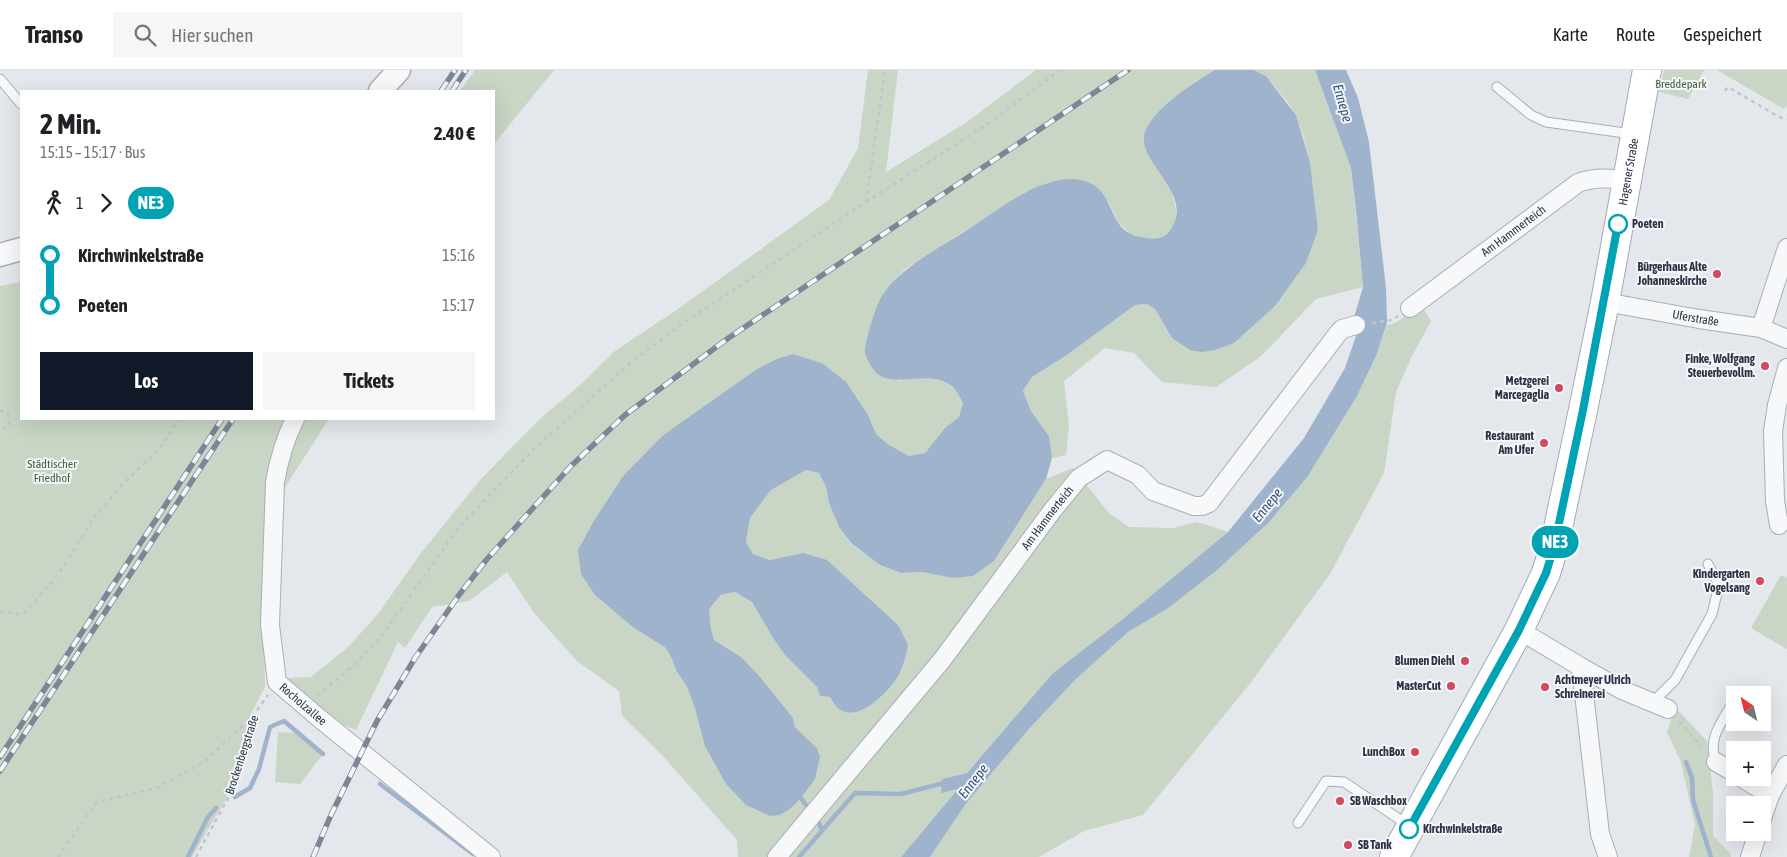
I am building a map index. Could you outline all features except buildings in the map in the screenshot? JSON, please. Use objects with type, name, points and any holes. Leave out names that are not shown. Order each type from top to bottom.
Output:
[{"type":"main road","name":"Hagener Straße","points":[[1394,857],[1519,630],[1546,573],[1554,547],[1605,302],[1647,70]]},
{"type":"street","points":[[381,90],[399,70]]},
{"type":"street","name":"Am Hammerteich","points":[[1410,308],[1578,182],[1604,177],[1626,180]]},
{"type":"street","points":[[1762,328],[1787,248]]},
{"type":"street","points":[[0,255],[20,250]]},
{"type":"street","name":"Uferstraße","points":[[1605,302],[1762,328],[1787,339]]},
{"type":"street","name":"Am Hammerteich","points":[[777,857],[942,660],[1079,478],[1107,460],[1138,475],[1153,491],[1194,506],[1202,506],[1209,503],[1339,332],[1347,327],[1356,325]]},
{"type":"street","points":[[1778,525],[1775,501],[1773,431],[1777,405],[1787,368]]},
{"type":"street","name":"Rocholzallee","points":[[295,420],[283,445],[275,482],[270,625],[278,682],[304,706],[491,857]]},
{"type":"street","points":[[1519,630],[1622,690],[1660,706]]},
{"type":"street","points":[[1581,667],[1600,834],[1608,857]]},
{"type":"street","points":[[1716,762],[1726,768]]},
{"type":"street","points":[[1756,786],[1770,794],[1787,765]]},
{"type":"street","points":[[1750,857],[1755,841]]},
{"type":"lane","points":[[0,79],[20,103]]},
{"type":"lane","points":[[1497,87],[1531,115],[1546,122],[1634,134]]},
{"type":"lane","points":[[1660,706],[1712,614],[1719,585],[1708,564]]},
{"type":"lane","points":[[1716,762],[1712,753],[1712,743],[1714,735],[1726,714]]},
{"type":"lane","points":[[1298,823],[1326,781],[1344,782],[1410,827]]},
{"type":"path","points":[[866,202],[885,70]]},
{"type":"path","points":[[304,706],[353,666],[380,638],[459,527],[536,447],[623,370],[685,322],[989,123],[1060,70]]},
{"type":"path","points":[[1725,91],[1728,87],[1778,117],[1787,119]]},
{"type":"path","points":[[1356,325],[1392,320]]},
{"type":"path","points":[[0,410],[8,414],[10,421],[8,427],[0,431]]},
{"type":"path","points":[[0,611],[22,615],[49,586],[70,557],[93,519],[121,486],[157,451],[179,420]]},
{"type":"path","name":"Brockenbergstraße","points":[[196,857],[228,798],[252,717],[278,682]]},
{"type":"path","points":[[1660,706],[1716,762]]},
{"type":"path","points":[[58,857],[97,802],[156,788],[204,762],[252,717]]},
{"type":"green space","points":[[475,70],[554,70],[495,143],[495,90],[461,90]]},
{"type":"green space","points":[[868,70],[898,70],[886,172],[967,122],[1036,70],[1215,70],[1191,84],[1165,180],[1172,193],[1177,215],[1173,228],[1164,236],[1148,239],[1130,234],[1118,222],[1108,201],[1071,179],[1050,182],[1025,192],[904,270],[883,294],[898,381],[928,378],[943,380],[955,389],[963,403],[959,417],[945,428],[925,453],[909,456],[889,445],[876,434],[868,415],[822,363],[793,354],[779,358],[662,436],[623,476],[593,522],[578,550],[634,628],[666,648],[676,670],[687,687],[695,708],[780,815],[789,810],[801,798],[817,748],[795,727],[793,718],[741,657],[714,640],[709,609],[721,595],[735,592],[752,602],[785,655],[817,687],[820,696],[830,697],[835,704],[803,553],[770,560],[753,554],[746,542],[750,518],[771,490],[806,470],[819,473],[826,487],[829,503],[839,527],[852,545],[880,565],[901,573],[922,572],[953,578],[994,561],[1046,479],[1073,468],[1109,513],[1129,527],[1173,528],[1197,522],[1228,532],[1119,622],[1052,674],[967,773],[943,779],[959,788],[901,857],[738,857],[737,840],[662,755],[622,716],[619,691],[577,661],[535,614],[507,572],[469,601],[432,607],[405,648],[398,642],[356,730],[333,721],[296,689],[288,678],[311,677],[348,647],[378,614],[421,553],[481,479],[543,416],[580,385],[615,351],[678,309],[829,200],[858,148]]},
{"type":"green space","points":[[1254,70],[1315,70],[1351,168],[1363,287],[1316,299],[1260,357],[1216,387],[1162,382],[1134,353],[1105,348],[1064,381],[1069,426],[1066,455],[1052,458],[1049,436],[1031,411],[1023,391],[1032,377],[1067,355],[1135,305],[1147,304],[1155,309],[1172,338],[1306,263],[1318,230],[1310,162],[1303,135],[1296,115],[1288,102],[1266,76]]},
{"type":"green space","name":"Breddepark","points":[[1664,70],[1704,70],[1688,99],[1659,92]]},
{"type":"green space","name":"Breddepark","points":[[1717,70],[1787,70],[1787,105],[1784,109]]},
{"type":"green space","name":"Städtischer Friedhof","points":[[20,282],[20,420],[328,420],[271,509],[264,602],[265,687],[250,716],[226,799],[192,857],[0,857],[0,286]]},
{"type":"green space","points":[[1421,305],[1431,321],[1412,356],[1396,392],[1384,473],[1330,574],[1252,681],[1143,815],[1084,831],[1039,857],[930,857],[965,805],[1028,730],[1075,680],[1128,632],[1167,609],[1216,571],[1308,476],[1357,396],[1376,356],[1387,325],[1397,322]]},
{"type":"green space","points":[[1781,575],[1787,578],[1787,649],[1751,628]]},
{"type":"green space","points":[[1675,707],[1707,741],[1713,793],[1713,836],[1731,854],[1731,857],[1689,857],[1695,825],[1681,762],[1667,732]]},
{"type":"green space","points":[[278,732],[296,733],[323,754],[300,784],[275,782]]},
{"type":"water","points":[[1215,70],[1254,70],[1266,76],[1296,115],[1310,162],[1318,230],[1306,263],[1275,306],[1234,343],[1215,350],[1202,352],[1190,350],[1172,338],[1155,309],[1147,304],[1135,305],[1067,355],[1032,377],[1023,391],[1031,411],[1049,436],[1052,458],[1046,479],[994,561],[973,576],[953,578],[922,572],[901,573],[880,565],[852,544],[839,527],[829,503],[826,487],[819,473],[806,470],[771,490],[750,518],[746,542],[753,554],[770,560],[803,553],[827,560],[898,625],[908,645],[900,672],[884,694],[868,707],[859,711],[851,713],[843,711],[837,707],[830,697],[820,696],[817,687],[785,655],[752,602],[735,592],[721,595],[709,609],[714,640],[741,657],[760,677],[793,718],[795,727],[817,748],[820,757],[815,779],[789,810],[780,815],[770,816],[746,805],[726,784],[705,746],[695,708],[687,687],[676,670],[666,648],[634,628],[595,595],[581,574],[578,550],[593,522],[623,476],[662,436],[757,369],[779,358],[793,354],[822,363],[846,382],[868,415],[876,434],[889,445],[909,456],[925,453],[945,428],[959,417],[963,403],[953,387],[943,381],[931,378],[895,380],[885,378],[876,372],[865,351],[872,322],[883,294],[900,275],[931,252],[1024,193],[1041,185],[1059,180],[1085,181],[1096,186],[1108,202],[1117,220],[1132,235],[1144,238],[1164,236],[1169,232],[1175,221],[1177,210],[1175,199],[1170,189],[1145,148],[1146,129],[1152,119],[1172,99]]},
{"type":"water","name":"Ennepe","points":[[1315,70],[1346,70],[1358,98],[1369,142],[1386,288],[1387,323],[1376,356],[1357,396],[1308,476],[1268,523],[1216,571],[1167,609],[1128,632],[1075,680],[1028,730],[965,805],[930,857],[901,857],[958,789],[941,793],[942,779],[967,773],[1052,674],[1119,622],[1228,532],[1304,438],[1345,368],[1358,330],[1355,314],[1363,287],[1356,211],[1351,168]]},
{"type":"waterway","points":[[235,797],[250,788],[259,769],[270,727],[284,721],[323,754]]},
{"type":"waterway","points":[[1686,762],[1692,778],[1693,800],[1711,857]]},
{"type":"waterway","points":[[799,857],[855,793],[901,794],[948,782]]},
{"type":"waterway","points":[[380,784],[473,854]]},
{"type":"waterway","points":[[801,798],[806,805]]},
{"type":"waterway","points":[[188,857],[208,817],[216,808]]},
{"type":"waterway","points":[[819,823],[822,830]]},
{"type":"railway","points":[[442,90],[455,70]]},
{"type":"railway","points":[[453,90],[466,70]]},
{"type":"railway","points":[[313,857],[331,815],[377,721],[415,658],[487,559],[571,466],[625,415],[727,339],[1128,70]]},
{"type":"railway","points":[[0,757],[221,420]]},
{"type":"railway","points":[[0,771],[232,420]]},
{"type":"bus line","name":"NE3","points":[[1409,829],[1519,630],[1546,573],[1554,547],[1583,410],[1605,302],[1618,224]]},
{"type":"place","name":"Poeten","points":[[1618,224]]},
{"type":"place","name":"Bürgerhaus Alte Johanneskirche","points":[[1717,274]]},
{"type":"place","name":"Finke, Wolfgang Steuerbevollm.","points":[[1765,366]]},
{"type":"place","name":"Metzgerei Marcegaglia","points":[[1559,388]]},
{"type":"place","name":"Restaurant Am Ufer","points":[[1544,443]]},
{"type":"place","name":"Kindergarten Vogelsang","points":[[1760,581]]},
{"type":"place","name":"Blumen Diehl","points":[[1465,661]]},
{"type":"place","name":"MasterCut","points":[[1451,686]]},
{"type":"place","name":"Achtmeyer Ulrich Schreinerei","points":[[1545,687]]},
{"type":"place","name":"LunchBox","points":[[1415,752]]},
{"type":"place","name":"SB Waschbox","points":[[1340,801]]},
{"type":"place","name":"Kirchwinkelstraße","points":[[1409,829]]},
{"type":"place","name":"SB Tank","points":[[1348,845]]}]
